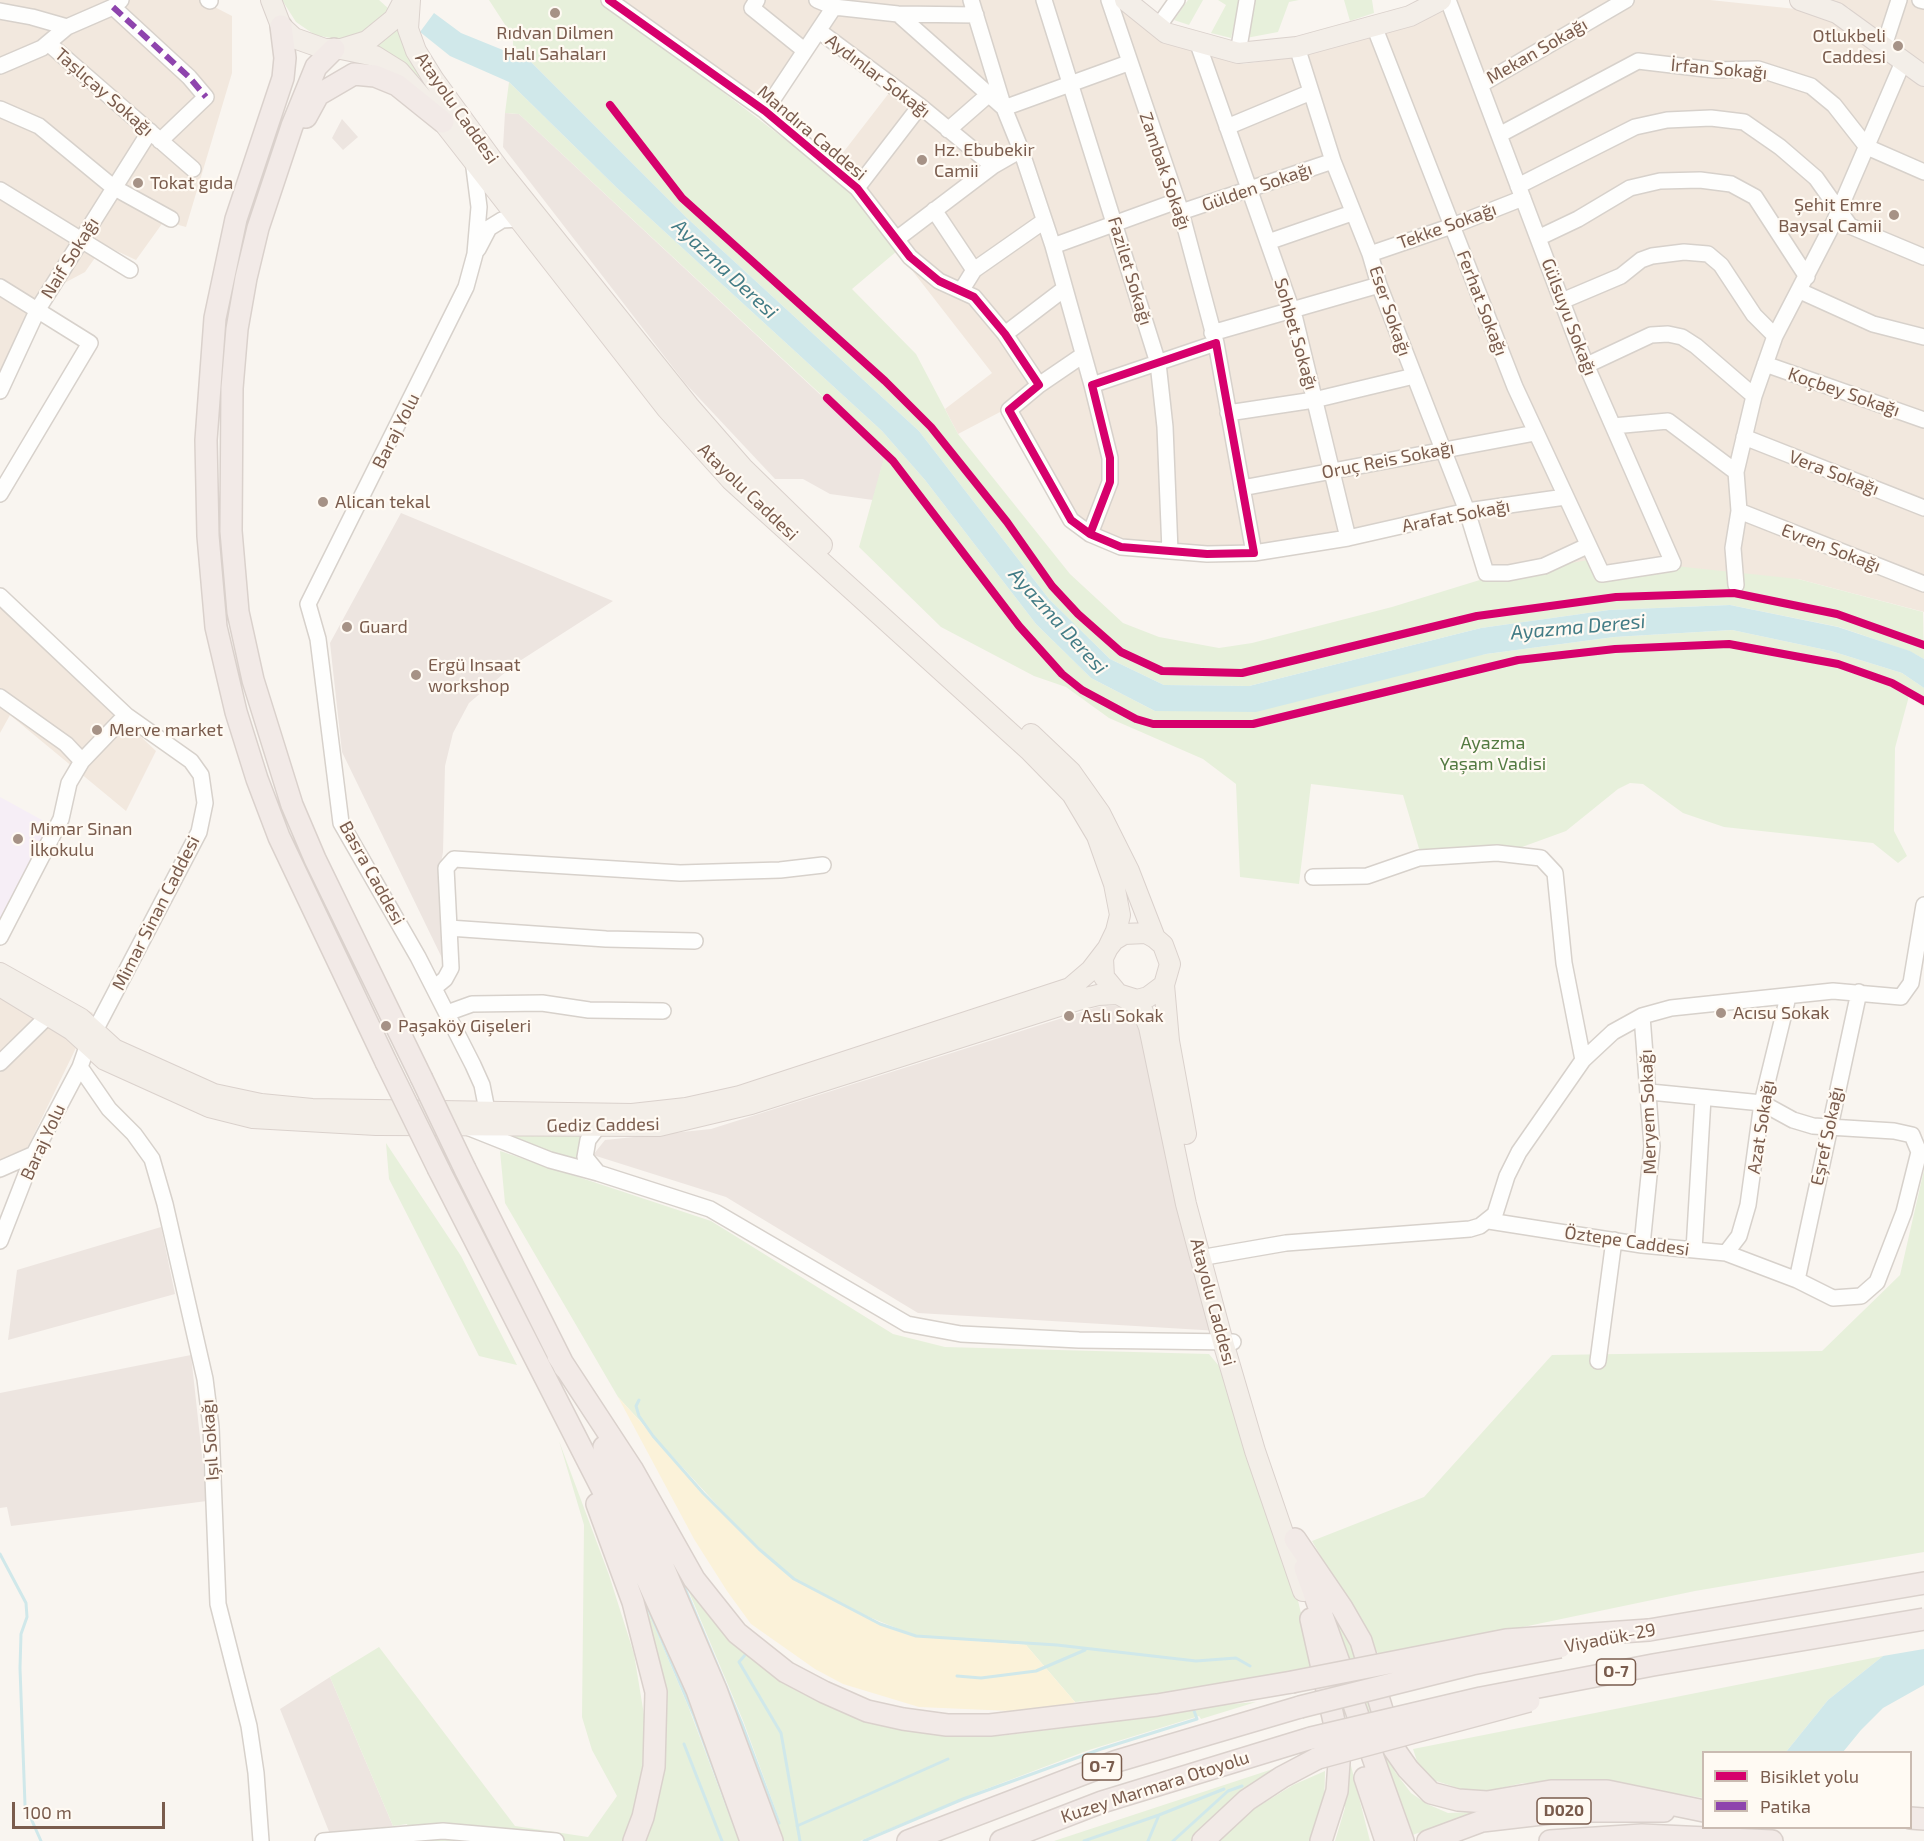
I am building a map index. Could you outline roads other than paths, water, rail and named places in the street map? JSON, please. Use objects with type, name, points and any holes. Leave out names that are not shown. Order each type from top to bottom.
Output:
[{"type":"highway","points":[[281,26],[285,58],[284,78],[237,219],[215,318],[209,380],[206,440],[208,536],[216,627],[236,712],[257,779],[303,891],[439,1170],[636,1555],[688,1669],[751,1841]]},
{"type":"highway","points":[[337,49],[316,67],[292,126],[258,228],[237,328],[230,448],[231,531],[237,600],[253,680],[272,748],[292,805],[315,859],[465,1169],[652,1541],[716,1690],[772,1841]]},
{"type":"highway","points":[[258,228],[297,133],[318,95],[334,84],[354,75],[375,76],[397,85],[443,122]]},
{"type":"highway","points":[[522,1333],[592,1491],[633,1602],[650,1660],[656,1692],[654,1767],[643,1817],[634,1841]]},
{"type":"highway","points":[[558,1356],[632,1469],[694,1579],[737,1633],[786,1672],[867,1711],[946,1725],[990,1725],[1157,1705],[1425,1658],[1506,1640],[1649,1630]]},
{"type":"highway","points":[[1295,1539],[1342,1608],[1361,1641],[1394,1749],[1408,1769],[1431,1793],[1458,1800],[1487,1802],[1551,1791],[1607,1791],[1702,1811]]},
{"type":"highway","points":[[1295,1539],[1384,1814],[1386,1841]]},
{"type":"highway","name":"Viyadük-29","points":[[1299,1707],[1472,1664],[1649,1630],[1924,1583]]},
{"type":"highway","points":[[1311,1616],[1384,1814],[1403,1841]]},
{"type":"highway","points":[[1311,1616],[1340,1748],[1337,1791],[1321,1841]]},
{"type":"highway","name":"Viyadük-29","points":[[1311,1738],[1481,1698],[1653,1665],[1924,1619]]},
{"type":"highway","points":[[1203,1841],[1247,1800],[1281,1777],[1318,1758],[1475,1717],[1653,1665]]},
{"type":"highway","name":"Kuzey Marmara Otoyolu","points":[[908,1841],[1117,1761],[1299,1707]]},
{"type":"highway","name":"Kuzey Marmara Otoyolu","points":[[1001,1841],[1102,1802],[1311,1738]]},
{"type":"highway","name":"D020","points":[[1428,1841],[1482,1821],[1568,1811],[1702,1811]]},
{"type":"highway","points":[[1550,1841],[1642,1834],[1773,1841]]},
{"type":"main road","points":[[271,0],[281,26]]},
{"type":"main road","points":[[337,49],[367,41],[394,19],[404,0]]},
{"type":"main road","name":"Atayolu Caddesi","points":[[410,0],[408,29],[416,51],[434,80],[499,170],[689,406],[744,469],[831,554],[954,663],[1071,772],[1100,813],[1130,871],[1155,938],[1163,945],[1170,964],[1164,985],[1171,1053],[1202,1225],[1255,1451],[1311,1616]]},
{"type":"main road","points":[[1125,0],[1166,33],[1198,44],[1238,53],[1297,47],[1374,26],[1417,6],[1441,0]]},
{"type":"main road","points":[[1800,0],[1839,6],[1903,62],[1924,75]]},
{"type":"main road","name":"Atayolu Caddesi","points":[[281,26],[294,38],[313,47],[375,56],[399,71],[520,219],[667,409],[731,480],[1005,727],[1072,794],[1097,836],[1114,884],[1120,915],[1116,931],[1107,948],[1102,968],[1104,977],[1118,994],[1143,1012],[1155,1045],[1186,1204],[1228,1342],[1295,1539]]},
{"type":"main road","points":[[1107,948],[1124,934],[1146,933],[1155,938]]},
{"type":"main road","name":"Gediz Caddesi","points":[[92,1037],[105,1060],[209,1107],[253,1118],[376,1125],[464,1125],[489,1120],[632,1114],[686,1108],[740,1096],[1070,988],[1092,970],[1107,948]]},
{"type":"main road","points":[[0,984],[80,1018],[92,1037]]},
{"type":"main road","points":[[0,984],[49,1015],[92,1037]]},
{"type":"main road","points":[[1118,994],[1137,1000],[1148,997],[1164,985]]},
{"type":"main road","name":"Gediz Caddesi","points":[[92,1037],[214,1094],[261,1104],[598,1127],[658,1126],[751,1104],[1078,1000],[1118,994]]},
{"type":"street","name":"Mandıra Caddesi","points":[[609,0],[765,111],[857,188],[898,238],[910,257],[939,281],[974,297],[1005,334],[1039,385]]},
{"type":"street","points":[[757,0],[752,8],[804,50]]},
{"type":"street","points":[[817,0],[834,7],[898,14],[976,15]]},
{"type":"street","points":[[971,0],[1004,108],[1021,150],[1053,246],[1110,458],[1110,482],[1090,534]]},
{"type":"street","name":"Fazilet Sokağı","points":[[1044,0],[1158,363],[1165,427],[1170,551]]},
{"type":"street","name":"Zambak Sokağı","points":[[1109,0],[1128,63],[1179,207],[1214,338],[1254,553]]},
{"type":"street","points":[[1158,27],[1177,0]]},
{"type":"street","points":[[1238,53],[1247,0]]},
{"type":"street","name":"Gülsuyu Sokağı","points":[[1448,0],[1587,365],[1673,563],[1602,574]]},
{"type":"street","name":"Mekan Sokağı","points":[[1480,84],[1626,0]]},
{"type":"street","points":[[1884,46],[1899,0]]},
{"type":"street","points":[[0,66],[48,43],[66,27],[117,4]]},
{"type":"street","name":"Taşlıçay Sokağı","points":[[117,4],[206,97],[155,136]]},
{"type":"street","points":[[765,111],[834,7]]},
{"type":"street","points":[[0,11],[66,27]]},
{"type":"street","points":[[898,14],[1004,108]]},
{"type":"street","name":"Ferhat Sokağı","points":[[1374,26],[1535,433],[1602,574]]},
{"type":"street","name":"Aydınlar Sokağı","points":[[819,31],[920,106],[993,166]]},
{"type":"street","name":"Taşlıçay Sokağı","points":[[48,43],[193,169]]},
{"type":"street","name":"Sohbet Sokağı","points":[[1198,44],[1291,309],[1348,538]]},
{"type":"street","name":"Eser Sokağı","points":[[1297,47],[1333,161],[1467,511],[1486,573],[1508,573],[1544,566],[1587,546]]},
{"type":"street","name":"İrfan Sokağı","points":[[1499,135],[1638,62],[1714,70],[1758,69],[1790,78],[1810,87],[1834,105],[1867,147],[1924,172]]},
{"type":"street","points":[[1736,585],[1733,548],[1739,511],[1736,472],[1754,396],[1775,336],[1840,210],[1903,62]]},
{"type":"street","points":[[1004,108],[1128,63]]},
{"type":"street","points":[[1227,127],[1311,92]]},
{"type":"street","points":[[948,130],[988,95]]},
{"type":"street","points":[[857,188],[920,106]]},
{"type":"street","points":[[0,109],[39,126],[113,187],[171,219]]},
{"type":"street","name":"Tekke Sokağı","points":[[1370,254],[1452,226],[1521,192],[1635,127],[1667,120],[1711,118],[1744,122],[1780,147],[1816,178],[1850,226],[1924,257]]},
{"type":"street","name":"Naif Sokağı","points":[[0,391],[38,309],[113,187],[155,136]]},
{"type":"street","points":[[898,238],[993,166],[1021,150]]},
{"type":"street","name":"Baraj Yolu","points":[[308,604],[428,368],[466,286],[475,254],[479,207],[473,160]]},
{"type":"street","name":"Gülden Sokağı","points":[[1053,246],[1115,223],[1250,190],[1333,161]]},
{"type":"street","points":[[1538,238],[1578,219],[1629,188],[1660,181],[1700,180],[1731,184],[1755,197],[1807,277]]},
{"type":"street","points":[[0,190],[130,270]]},
{"type":"street","points":[[934,210],[974,270]]},
{"type":"street","points":[[1268,242],[1352,213]]},
{"type":"street","name":"Baraj Yolu","points":[[475,254],[489,228],[502,220],[520,219]]},
{"type":"street","points":[[961,291],[974,270],[1044,220]]},
{"type":"street","points":[[1562,302],[1621,276],[1641,260],[1652,256],[1684,252],[1708,255],[1721,265],[1754,315],[1775,336]]},
{"type":"street","points":[[1092,385],[1158,363],[1214,338],[1291,309],[1379,285]]},
{"type":"street","points":[[0,286],[90,343],[1,489]]},
{"type":"street","points":[[1005,334],[1064,290]]},
{"type":"street","points":[[1800,291],[1873,324],[1924,337]]},
{"type":"street","points":[[1587,365],[1651,335],[1668,334],[1682,337],[1696,346],[1754,396]]},
{"type":"street","points":[[1083,355],[1039,385],[1009,410],[1071,520],[1090,534],[1121,547],[1207,554],[1254,553],[1348,538]]},
{"type":"street","name":"Koçbey Sokağı","points":[[1765,364],[1924,420]]},
{"type":"street","points":[[1228,413],[1314,400],[1414,376]]},
{"type":"street","points":[[1613,426],[1668,421],[1736,472]]},
{"type":"street","name":"Oruç Reis Sokağı","points":[[1242,488],[1535,433]]},
{"type":"street","name":"Vera Sokağı","points":[[1744,437],[1924,508]]},
{"type":"street","name":"Arafat Sokağı","points":[[1348,538],[1467,511],[1565,497]]},
{"type":"street","name":"Evren Sokağı","points":[[1739,511],[1924,584]]},
{"type":"street","name":"Mimar Sinan Caddesi","points":[[0,596],[126,715],[191,761],[201,774],[205,802],[199,832],[92,1037]]},
{"type":"street","name":"Basra Caddesi","points":[[308,604],[318,639],[341,823],[447,1013],[482,1085],[489,1120]]},
{"type":"street","points":[[0,698],[66,744],[82,761]]},
{"type":"street","points":[[0,937],[61,819],[69,783],[82,761],[126,715]]},
{"type":"street","points":[[1313,877],[1367,876],[1419,858],[1497,853],[1541,858],[1555,873],[1564,963],[1583,1060]]},
{"type":"street","points":[[434,988],[445,980],[451,968],[446,868],[454,860],[680,873],[780,870],[823,865]]},
{"type":"street","points":[[1489,1221],[1499,1207],[1507,1176],[1519,1152],[1583,1060],[1613,1032],[1642,1016],[1671,1008],[1833,991],[1859,992],[1896,998],[1908,990],[1924,905]]},
{"type":"street","points":[[449,928],[606,939],[695,941]]},
{"type":"street","name":"Eşref Sokağı","points":[[1797,1280],[1859,992]]},
{"type":"street","name":"Azat Sokağı","points":[[1726,1253],[1739,1236],[1748,1205],[1762,1103],[1788,997]]},
{"type":"street","points":[[447,1013],[472,1004],[542,1003],[589,1010],[663,1011]]},
{"type":"street","points":[[0,1064],[49,1015]]},
{"type":"street","name":"Meryem Sokağı","points":[[1642,1016],[1650,1092],[1652,1167],[1642,1245]]},
{"type":"street","name":"Baraj Yolu","points":[[0,1241],[34,1154],[80,1067],[92,1037]]},
{"type":"street","name":"Işıl Sokağı","points":[[80,1067],[109,1110],[134,1134],[152,1160],[165,1204],[205,1379],[211,1427],[218,1604],[249,1726],[256,1773],[261,1841]]},
{"type":"street","points":[[1650,1092],[1762,1103],[1803,1124],[1829,1127]]},
{"type":"street","points":[[1694,1250],[1703,1098]]},
{"type":"street","points":[[464,1125],[550,1160],[710,1209],[907,1324],[961,1334],[1079,1340],[1228,1342]]},
{"type":"street","points":[[598,1127],[588,1140],[585,1157],[598,1173]]},
{"type":"street","name":"Öztepe Caddesi","points":[[1211,1256],[1286,1243],[1470,1229],[1489,1221],[1642,1245],[1726,1253],[1797,1280],[1833,1298],[1854,1298],[1869,1291],[1877,1282],[1891,1249],[1922,1153],[1912,1135],[1894,1131],[1829,1127]]},
{"type":"street","points":[[0,1169],[34,1154]]},
{"type":"street","points":[[1598,1361],[1614,1240]]},
{"type":"street","points":[[323,1841],[443,1831],[556,1841]]},
{"type":"water","name":"Ayazma Deresi","points":[[434,13],[461,33],[530,61],[687,218],[919,431],[1049,599],[1110,659],[1164,685],[1249,686],[1481,628],[1609,610],[1730,605],[1838,627],[1910,651],[1924,659],[1924,688],[1902,673],[1831,651],[1732,630],[1614,637],[1486,654],[1256,712],[1155,711],[1091,678],[1036,624],[925,480],[882,431],[617,188],[509,82],[450,56],[420,32]]},
{"type":"water","points":[[1924,1649],[1924,1685],[1883,1708],[1844,1751],[1787,1751],[1828,1700],[1883,1656]]},
{"type":"waterway","points":[[639,1400],[636,1406],[639,1416],[653,1436],[703,1493],[759,1549],[794,1579],[880,1624],[916,1636],[1057,1645],[1196,1661],[1236,1658],[1250,1666]]},
{"type":"waterway","points":[[0,1554],[26,1603],[27,1617],[21,1634],[20,1668],[25,1805],[41,1841]]},
{"type":"waterway","points":[[679,1574],[742,1724],[779,1823]]},
{"type":"waterway","points":[[645,1601],[694,1716],[737,1832]]},
{"type":"waterway","points":[[957,1676],[981,1678],[1036,1671],[1085,1650]]},
{"type":"waterway","points":[[745,1655],[739,1662],[781,1733],[800,1841]]},
{"type":"waterway","points":[[864,1841],[963,1799],[1101,1749],[1197,1719],[1193,1708]]},
{"type":"waterway","points":[[684,1744],[722,1841]]},
{"type":"waterway","points":[[797,1826],[948,1759]]},
{"type":"waterway","points":[[1173,1841],[1228,1791],[1242,1786]]},
{"type":"waterway","points":[[1084,1841],[1224,1789]]},
{"type":"waterway","points":[[1148,1841],[1159,1815]]},
{"type":"place","name":"Rıdvan Dilmen Halı Sahaları","points":[[555,13]]},
{"type":"place","name":"Otlukbeli Caddesi","points":[[1898,46]]},
{"type":"place","name":"Hz. Ebubekir Camii","points":[[922,160]]},
{"type":"place","name":"Tokat gıda","points":[[138,183]]},
{"type":"place","name":"Şehit Emre Baysal Camii","points":[[1894,215]]},
{"type":"place","name":"Alican tekal","points":[[323,502]]},
{"type":"place","name":"Guard","points":[[347,627]]},
{"type":"place","name":"Ergü Insaat workshop","points":[[416,675]]},
{"type":"place","name":"Merve market","points":[[97,730]]},
{"type":"place","name":"Mimar Sinan İlkokulu","points":[[18,839]]},
{"type":"place","name":"Acısu Sokak","points":[[1721,1013]]},
{"type":"place","name":"Aslı Sokak","points":[[1069,1016]]},
{"type":"place","name":"Paşaköy Gişeleri","points":[[386,1026]]},
{"type":"park label","name":"Ayazma Yaşam Vadisi","points":[[1493,753]]}]
